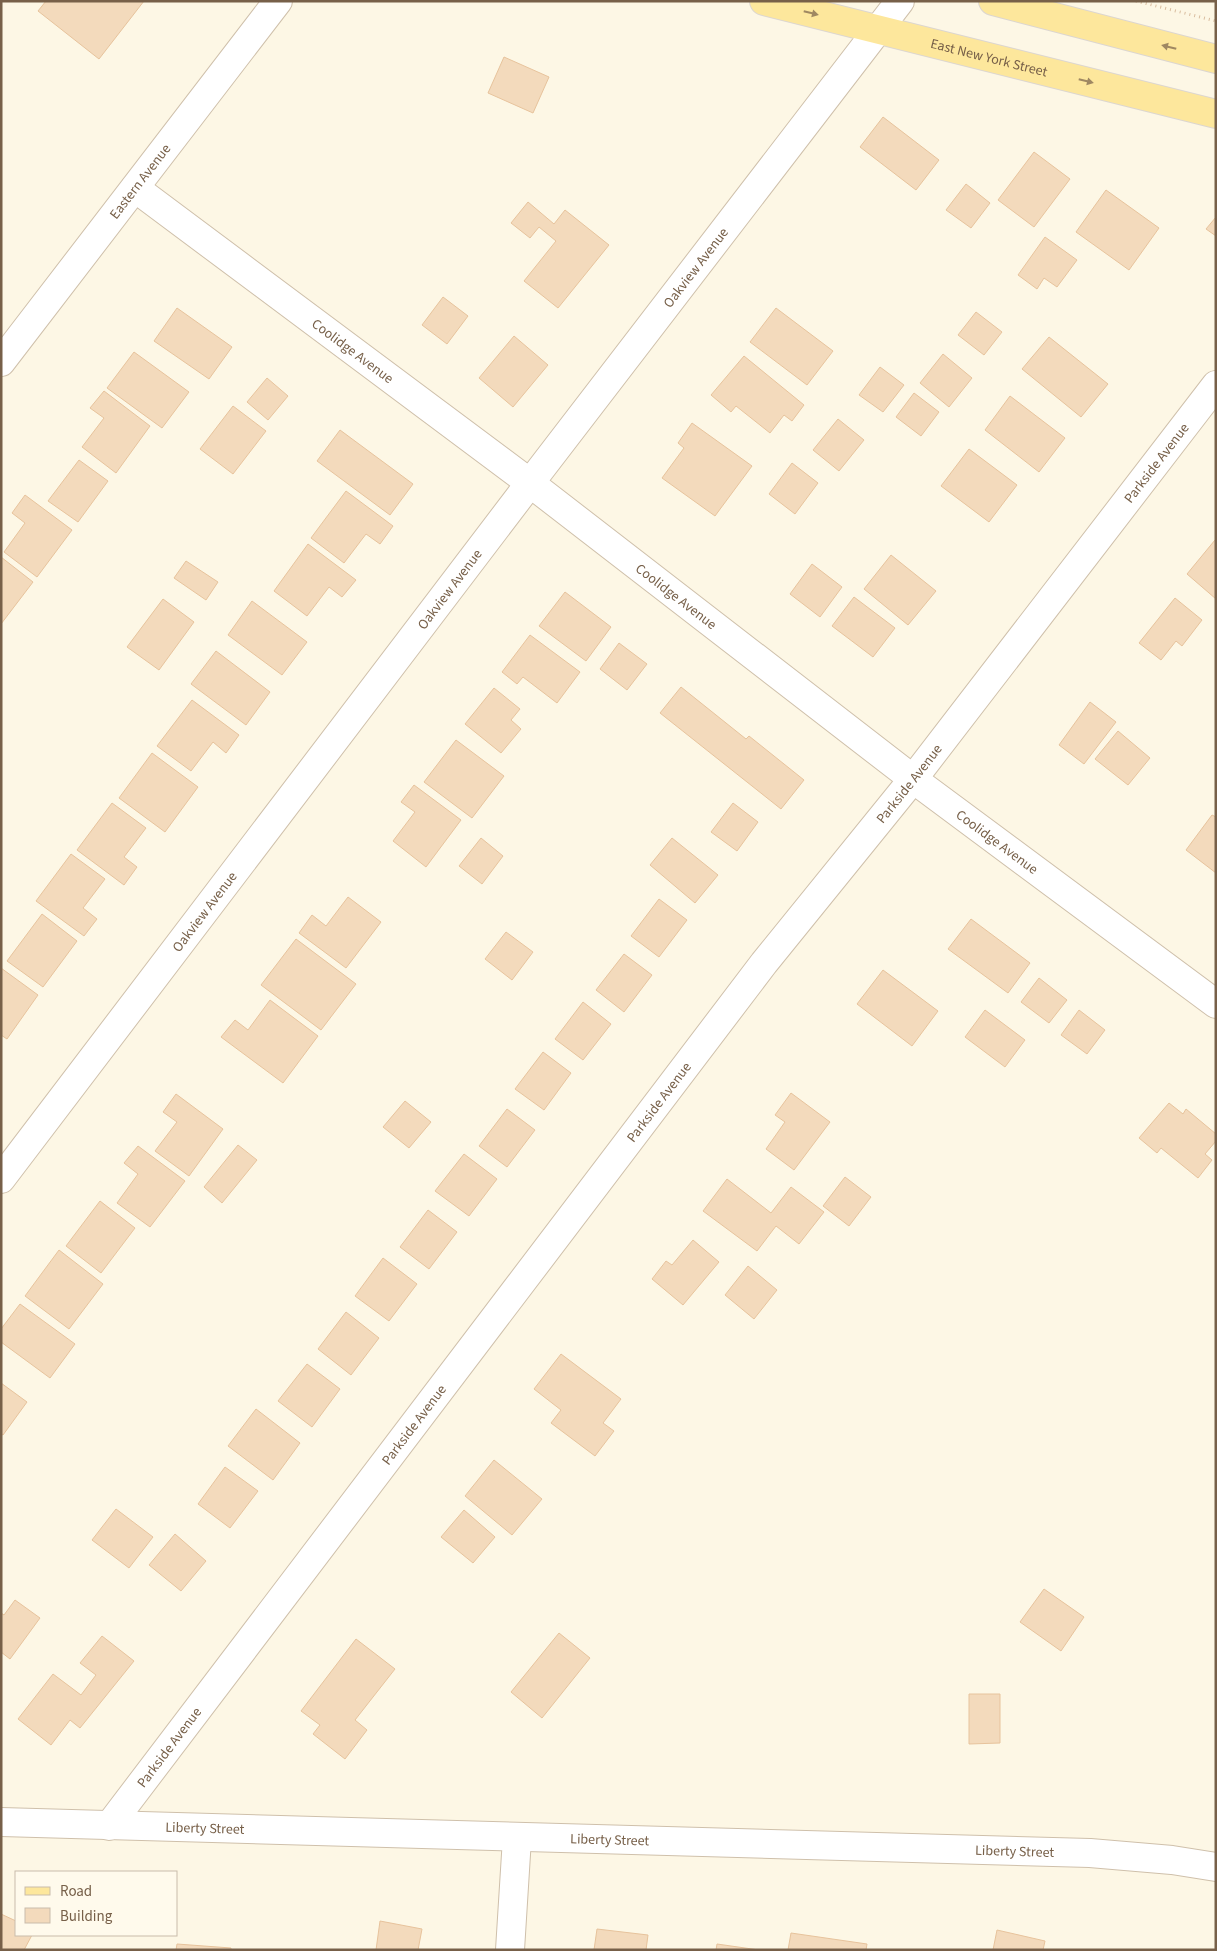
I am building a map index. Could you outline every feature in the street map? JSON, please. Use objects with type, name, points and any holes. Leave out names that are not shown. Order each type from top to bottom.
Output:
[{"type":"main road","name":"East New York Street","points":[[764,1],[1216,114]]},
{"type":"main road","points":[[993,1],[1216,59]]},
{"type":"street","name":"Oakview Avenue","points":[[1,1179],[530,483],[900,1]]},
{"type":"street","name":"Eastern Avenue","points":[[1,362],[277,2]]},
{"type":"street","name":"Coolidge Avenue","points":[[135,188],[530,483],[914,779],[1216,1004]]},
{"type":"street","name":"Parkside Avenue","points":[[109,1826],[764,963],[914,779],[1216,385]]},
{"type":"street","name":"Liberty Street","points":[[1,1822],[1090,1854],[1172,1860],[1216,1867]]},
{"type":"street","points":[[510,1950],[517,1838]]},
{"type":"path","points":[[1136,1],[1216,21]]},
{"type":"building","points":[[46,1],[144,1],[99,59],[38,11]]},
{"type":"building","points":[[504,57],[549,77],[533,113],[488,93]]},
{"type":"building","points":[[883,117],[939,160],[916,190],[860,147]]},
{"type":"building","points":[[1034,152],[1070,179],[1034,227],[998,200]]},
{"type":"building","points":[[966,184],[990,203],[971,228],[946,210]]},
{"type":"building","points":[[1106,190],[1159,228],[1129,270],[1076,232]]},
{"type":"building","points":[[528,202],[554,224],[565,210],[609,245],[558,308],[524,281],[556,241],[539,227],[530,238],[511,223]]},
{"type":"building","points":[[1216,217],[1216,236],[1206,229]]},
{"type":"building","points":[[1045,237],[1077,260],[1057,287],[1044,278],[1037,289],[1018,275]]},
{"type":"building","points":[[443,297],[468,316],[447,344],[422,325]]},
{"type":"building","points":[[177,308],[232,347],[209,379],[154,341]]},
{"type":"building","points":[[776,308],[833,351],[807,385],[750,342]]},
{"type":"building","points":[[976,312],[1002,332],[984,355],[958,335]]},
{"type":"building","points":[[514,336],[548,365],[513,407],[479,378]]},
{"type":"building","points":[[1049,337],[1108,384],[1081,417],[1022,369]]},
{"type":"building","points":[[134,352],[189,392],[162,428],[107,388]]},
{"type":"building","points":[[943,354],[972,378],[949,407],[920,383]]},
{"type":"building","points":[[744,356],[804,405],[792,421],[784,415],[770,433],[736,406],[731,412],[711,395]]},
{"type":"building","points":[[880,367],[904,385],[883,412],[859,395]]},
{"type":"building","points":[[267,378],[288,396],[268,420],[247,402]]},
{"type":"building","points":[[104,391],[150,426],[116,473],[82,447],[104,418],[90,408]]},
{"type":"building","points":[[914,393],[939,412],[921,436],[896,417]]},
{"type":"building","points":[[1010,396],[1065,438],[1039,472],[985,430]]},
{"type":"building","points":[[233,406],[266,431],[233,474],[200,449]]},
{"type":"building","points":[[838,419],[864,440],[839,471],[813,450]]},
{"type":"building","points":[[692,423],[752,466],[715,516],[662,478],[684,448],[678,443]]},
{"type":"building","points":[[340,430],[413,484],[390,515],[317,461]]},
{"type":"building","points":[[969,449],[1017,485],[989,522],[941,486]]},
{"type":"building","points":[[79,460],[108,481],[78,522],[48,501]]},
{"type":"building","points":[[792,463],[818,483],[795,514],[769,494]]},
{"type":"building","points":[[346,491],[393,526],[380,544],[366,534],[344,563],[311,538]]},
{"type":"building","points":[[25,495],[72,530],[37,577],[4,552],[25,523],[12,513]]},
{"type":"building","points":[[1216,540],[1216,599],[1187,574]]},
{"type":"building","points":[[308,544],[356,580],[342,597],[329,587],[307,616],[274,591]]},
{"type":"building","points":[[891,555],[936,591],[908,625],[864,589]]},
{"type":"building","points":[[1,557],[33,582],[1,624]]},
{"type":"building","points":[[186,561],[218,582],[206,600],[174,578]]},
{"type":"building","points":[[812,564],[842,587],[820,617],[790,594]]},
{"type":"building","points":[[565,592],[611,627],[586,661],[539,626]]},
{"type":"building","points":[[854,597],[895,628],[873,657],[832,626]]},
{"type":"building","points":[[1175,598],[1202,620],[1182,646],[1176,641],[1161,660],[1139,643]]},
{"type":"building","points":[[163,599],[194,622],[159,670],[127,647]]},
{"type":"building","points":[[252,601],[307,642],[282,675],[228,635]]},
{"type":"building","points":[[530,635],[580,672],[557,703],[523,677],[517,684],[502,672]]},
{"type":"building","points":[[619,643],[647,664],[627,690],[600,669]]},
{"type":"building","points":[[216,651],[270,692],[246,725],[191,684]]},
{"type":"building","points":[[681,687],[746,739],[749,736],[804,780],[781,809],[660,713]]},
{"type":"building","points":[[494,688],[520,709],[511,720],[521,729],[501,753],[465,724]]},
{"type":"building","points":[[192,700],[239,735],[226,753],[213,742],[191,771],[157,746]]},
{"type":"building","points":[[1090,702],[1116,722],[1084,764],[1059,745]]},
{"type":"building","points":[[1118,731],[1150,758],[1128,785],[1095,759]]},
{"type":"building","points":[[456,740],[504,776],[472,818],[424,782]]},
{"type":"building","points":[[152,753],[198,787],[165,832],[119,798]]},
{"type":"building","points":[[414,785],[461,820],[426,867],[393,841],[415,812],[401,802]]},
{"type":"building","points":[[112,803],[146,828],[124,857],[137,867],[124,885],[77,850]]},
{"type":"building","points":[[733,803],[758,822],[737,851],[711,832]]},
{"type":"building","points":[[1212,815],[1216,817],[1216,873],[1186,850]]},
{"type":"building","points":[[481,838],[503,856],[482,884],[459,866]]},
{"type":"building","points":[[672,838],[718,875],[695,903],[650,865]]},
{"type":"building","points":[[71,854],[105,879],[83,908],[97,919],[84,936],[36,901]]},
{"type":"building","points":[[348,897],[381,922],[346,968],[299,933],[312,915],[326,926]]},
{"type":"building","points":[[659,899],[687,920],[659,957],[631,936]]},
{"type":"building","points":[[42,914],[77,941],[43,987],[7,961]]},
{"type":"building","points":[[971,919],[1030,963],[1008,993],[948,949]]},
{"type":"building","points":[[506,932],[533,952],[512,980],[485,959]]},
{"type":"building","points":[[296,939],[356,984],[321,1030],[261,985]]},
{"type":"building","points":[[624,954],[652,975],[624,1012],[596,990]]},
{"type":"building","points":[[1,968],[38,995],[7,1039],[1,1035]]},
{"type":"building","points":[[883,970],[938,1011],[912,1046],[857,1004]]},
{"type":"building","points":[[1039,978],[1067,1000],[1049,1023],[1021,1002]]},
{"type":"building","points":[[270,1000],[318,1036],[283,1083],[221,1037],[235,1020],[248,1030]]},
{"type":"building","points":[[583,1002],[611,1024],[583,1060],[555,1039]]},
{"type":"building","points":[[985,1010],[1025,1040],[1005,1067],[965,1037]]},
{"type":"building","points":[[1079,1010],[1105,1030],[1087,1054],[1061,1035]]},
{"type":"building","points":[[543,1052],[571,1073],[544,1110],[515,1089]]},
{"type":"building","points":[[791,1093],[830,1122],[794,1170],[766,1149],[785,1122],[775,1115]]},
{"type":"building","points":[[176,1094],[223,1129],[189,1176],[155,1151],[177,1122],[163,1112]]},
{"type":"building","points":[[405,1101],[431,1122],[409,1148],[383,1127]]},
{"type":"building","points":[[1169,1103],[1183,1114],[1186,1109],[1216,1134],[1216,1141],[1205,1154],[1212,1160],[1198,1178],[1161,1148],[1157,1153],[1139,1138]]},
{"type":"building","points":[[507,1109],[535,1130],[507,1167],[479,1146]]},
{"type":"building","points":[[238,1145],[257,1160],[222,1203],[204,1187]]},
{"type":"building","points":[[138,1146],[185,1181],[150,1227],[117,1203],[138,1174],[124,1163]]},
{"type":"building","points":[[464,1154],[497,1179],[469,1216],[435,1191]]},
{"type":"building","points":[[845,1177],[871,1197],[849,1226],[823,1206]]},
{"type":"building","points":[[727,1179],[771,1213],[791,1187],[824,1212],[799,1244],[776,1226],[757,1251],[703,1211]]},
{"type":"building","points":[[100,1201],[135,1228],[101,1273],[66,1246]]},
{"type":"building","points":[[428,1210],[457,1232],[429,1269],[400,1247]]},
{"type":"building","points":[[693,1240],[719,1262],[683,1305],[652,1279],[666,1261],[672,1265]]},
{"type":"building","points":[[59,1250],[103,1284],[69,1329],[25,1296]]},
{"type":"building","points":[[383,1258],[417,1284],[389,1321],[355,1296]]},
{"type":"building","points":[[748,1266],[777,1290],[754,1319],[725,1295]]},
{"type":"building","points":[[20,1304],[75,1344],[50,1378],[1,1342],[1,1329]]},
{"type":"building","points":[[346,1312],[379,1338],[351,1375],[318,1349]]},
{"type":"building","points":[[561,1354],[621,1399],[603,1423],[614,1431],[595,1456],[551,1423],[561,1410],[534,1389]]},
{"type":"building","points":[[307,1364],[340,1389],[312,1427],[278,1401]]},
{"type":"building","points":[[1,1383],[27,1402],[3,1435],[1,1434]]},
{"type":"building","points":[[256,1409],[300,1443],[273,1480],[228,1446]]},
{"type":"building","points":[[494,1460],[542,1499],[512,1535],[465,1496]]},
{"type":"building","points":[[225,1467],[258,1491],[230,1528],[198,1504]]},
{"type":"building","points":[[116,1509],[153,1537],[129,1568],[92,1540]]},
{"type":"building","points":[[464,1510],[495,1537],[473,1563],[441,1537]]},
{"type":"building","points":[[175,1534],[206,1561],[181,1591],[149,1565]]},
{"type":"building","points":[[1044,1589],[1084,1617],[1061,1651],[1020,1622]]},
{"type":"building","points":[[15,1600],[40,1618],[10,1659],[1,1652],[1,1613],[4,1615]]},
{"type":"building","points":[[559,1633],[590,1658],[542,1718],[511,1692]]},
{"type":"building","points":[[102,1636],[134,1661],[80,1728],[70,1720],[51,1745],[18,1719],[53,1674],[81,1695],[96,1675],[80,1663]]},
{"type":"building","points":[[356,1639],[395,1669],[355,1720],[367,1730],[345,1759],[313,1734],[320,1725],[301,1711]]},
{"type":"building","points":[[969,1694],[1000,1694],[1000,1743],[969,1744]]},
{"type":"building","points":[[1,1914],[15,1921],[15,1936],[31,1936],[24,1950],[1,1950]]},
{"type":"building","points":[[380,1921],[422,1929],[418,1950],[376,1950]]},
{"type":"building","points":[[597,1929],[648,1935],[646,1950],[594,1950]]},
{"type":"building","points":[[997,1930],[1045,1941],[1043,1950],[993,1950]]},
{"type":"building","points":[[791,1933],[867,1944],[866,1950],[788,1950]]},
{"type":"building","points":[[177,1944],[231,1948],[231,1950],[176,1950]]},
{"type":"building","points":[[717,1944],[759,1950],[716,1950]]}]
